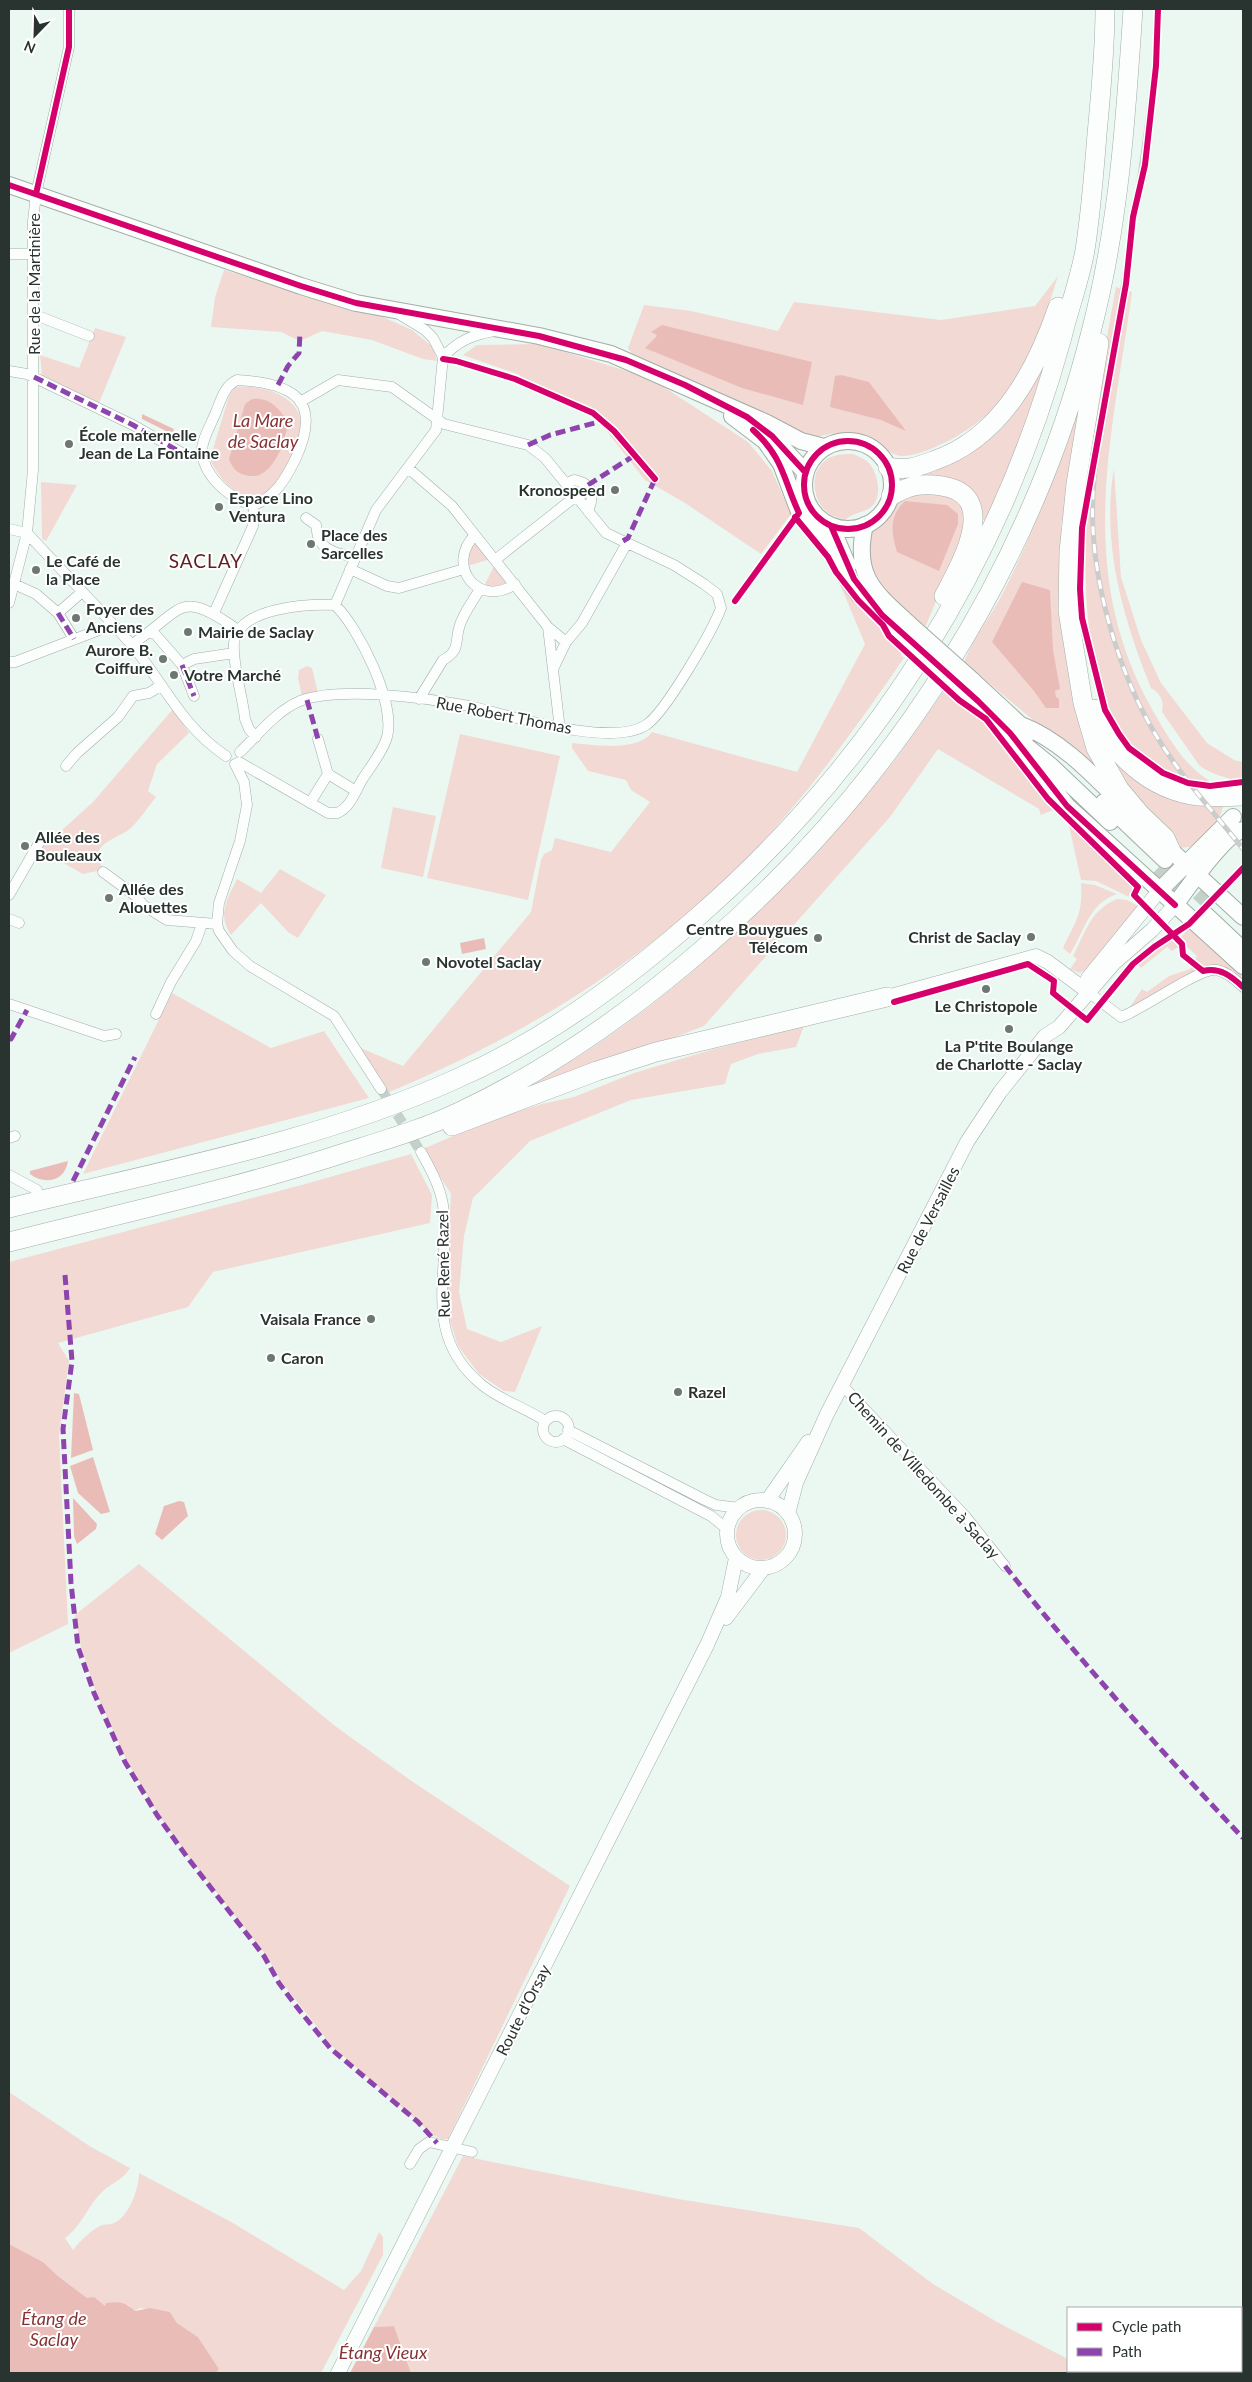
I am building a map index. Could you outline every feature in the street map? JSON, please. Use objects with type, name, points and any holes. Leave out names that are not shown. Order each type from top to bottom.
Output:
[{"type":"highway","points":[[9,1208],[223,1157],[378,1112],[458,1079],[539,1035],[602,995],[637,969],[751,868],[810,806],[851,757],[915,666],[941,625],[977,562],[1009,494],[1032,436],[1084,252],[1105,47],[1105,9]]},
{"type":"highway","points":[[9,1242],[276,1176],[400,1135],[457,1113],[514,1084],[563,1055],[623,1014],[733,924],[776,882],[841,811],[918,711],[967,635],[1003,568],[1055,450],[1082,365],[1103,283],[1116,213],[1125,136],[1133,9]]},
{"type":"highway","points":[[888,467],[911,469],[957,450],[984,430],[1016,396],[1033,368],[1049,332],[1076,242],[1084,193],[1092,185]]},
{"type":"highway","points":[[1103,283],[1107,296],[1080,458],[1070,535],[1070,595],[1068,611],[1079,682],[1087,720],[1096,748],[1119,788],[1140,814],[1165,838],[1165,859]]},
{"type":"highway","points":[[891,496],[908,486],[930,485],[955,488],[971,500],[974,512],[965,549],[913,660],[915,666]]},
{"type":"highway","points":[[1070,595],[1092,703],[1103,731],[1114,747],[1136,769],[1168,788],[1197,796],[1242,796]]},
{"type":"highway","points":[[400,1135],[422,1136],[503,1108],[598,1071],[656,1052],[889,996]]},
{"type":"main road","points":[[9,185],[301,286],[356,303],[539,336],[611,354],[685,385],[801,441],[824,447]]},
{"type":"main road","points":[[685,385],[706,403],[735,418],[765,441],[781,464],[801,517],[830,551],[839,568],[855,590],[882,615],[906,629]]},
{"type":"main road","points":[[731,408],[772,436],[805,472]]},
{"type":"main road","points":[[830,526],[854,529],[866,525],[882,514],[891,496],[892,486],[888,467],[880,454],[868,445],[854,441],[838,441],[824,447],[816,454],[805,472],[804,488],[808,504],[813,513],[830,526],[854,579],[882,615]]},
{"type":"main road","points":[[866,525],[862,541],[862,557],[868,580],[906,629],[1016,729],[1051,766],[1165,859],[1185,864],[1243,917]]},
{"type":"main road","points":[[1016,729],[1037,731],[1079,764],[1165,859]]},
{"type":"main road","points":[[1016,729],[1067,806],[1243,966]]},
{"type":"main road","points":[[1175,904],[1208,861],[1240,825],[1234,803],[1242,796]]},
{"type":"main road","points":[[1159,891],[1185,864],[1240,825]]},
{"type":"main road","name":"Rue de Versailles","points":[[1084,989],[1159,891]]},
{"type":"main road","name":"Rue de Versailles","points":[[788,1514],[796,1483],[827,1414],[967,1142],[1000,1092],[1046,1036],[1052,1022],[1084,989],[1152,930],[1175,904]]},
{"type":"main road","points":[[1243,935],[1210,911],[1243,950]]},
{"type":"main road","points":[[889,996],[1036,956],[1048,962],[1084,989]]},
{"type":"main road","name":"Rue de Versailles","points":[[767,1501],[827,1414]]},
{"type":"main road","points":[[756,1501],[767,1501],[775,1503],[788,1514],[795,1531],[792,1549],[780,1563],[763,1569],[753,1568],[736,1558],[728,1545],[727,1530],[733,1514],[739,1508],[756,1501]]},
{"type":"main road","name":"Route d'Orsay","points":[[338,2373],[707,1645],[728,1597],[736,1558]]},
{"type":"main road","name":"Route d'Orsay","points":[[707,1645],[736,1602],[763,1569]]},
{"type":"street","name":"Rue de la Martinière","points":[[9,603],[27,533],[33,470],[33,254],[36,194],[69,47],[69,9]]},
{"type":"street","points":[[9,254],[33,254]]},
{"type":"street","points":[[335,605],[376,510],[433,436],[438,420],[443,357],[440,348],[425,330],[392,310]]},
{"type":"street","points":[[33,314],[89,336]]},
{"type":"street","points":[[443,357],[452,347],[466,338],[500,330]]},
{"type":"street","points":[[9,371],[34,377],[133,425],[182,453]]},
{"type":"street","points":[[300,402],[335,381],[343,379],[397,389],[444,424],[528,445],[545,458],[606,533],[627,543],[582,623],[566,642],[554,667]]},
{"type":"street","points":[[237,380],[263,382],[278,385],[300,402],[308,419],[304,440],[278,489],[267,500],[254,505],[240,501],[222,488],[206,466],[203,456],[205,440],[226,389],[237,380]]},
{"type":"street","points":[[408,468],[452,506],[548,627],[566,642]]},
{"type":"street","points":[[566,484],[574,480],[588,485],[593,492],[593,499],[588,512]]},
{"type":"street","points":[[495,560],[576,496]]},
{"type":"street","points":[[214,613],[253,526],[254,505]]},
{"type":"street","points":[[306,518],[316,525],[320,541],[325,546],[344,556],[356,556]]},
{"type":"street","points":[[9,529],[27,533],[66,580],[82,592],[131,645],[193,729],[226,756],[228,762],[238,759],[328,813],[337,813],[344,809],[387,738],[384,697],[354,627],[335,605],[303,605],[273,612],[258,616],[238,630],[235,636],[234,653],[245,719],[249,730],[256,737]]},
{"type":"street","points":[[475,535],[464,552],[464,569],[467,577],[480,590],[505,591],[515,584]]},
{"type":"street","name":"Rue Robert Thomas","points":[[238,759],[275,718],[300,701],[322,695],[420,699],[467,706],[557,727],[623,732],[646,726],[660,711],[702,646],[721,608],[717,594],[704,584],[674,565],[627,543]]},
{"type":"street","points":[[350,569],[387,586],[399,588],[464,569]]},
{"type":"street","points":[[14,584],[36,594],[58,613],[74,639]]},
{"type":"street","points":[[420,699],[442,660],[449,657],[458,643],[459,627],[480,590]]},
{"type":"street","points":[[58,613],[82,592]]},
{"type":"street","points":[[131,645],[149,633],[178,608],[184,606],[200,606],[214,613],[238,630]]},
{"type":"street","points":[[9,662],[15,662],[112,624]]},
{"type":"street","points":[[548,627],[559,721],[557,727]]},
{"type":"street","points":[[149,633],[155,634],[182,665],[194,696]]},
{"type":"street","points":[[182,665],[194,659],[234,653]]},
{"type":"street","points":[[66,766],[77,753],[118,717],[133,696],[148,693],[160,686]]},
{"type":"street","points":[[318,739],[328,774],[356,791]]},
{"type":"street","points":[[238,759],[247,805],[240,841],[219,904],[217,924],[226,942],[250,966],[334,1016],[381,1089]]},
{"type":"street","points":[[310,803],[328,774]]},
{"type":"street","points":[[9,895],[40,843]]},
{"type":"street","points":[[104,872],[161,917],[174,921],[217,924]]},
{"type":"street","points":[[9,919],[20,923]]},
{"type":"street","points":[[156,1014],[171,982],[196,940],[202,924]]},
{"type":"street","points":[[1084,989],[1120,1016],[1135,1012],[1209,970],[1225,973],[1243,987]]},
{"type":"street","points":[[9,1004],[104,1036],[116,1034]]},
{"type":"street","name":"Rue René Razel","points":[[421,1152],[440,1192],[442,1203],[444,1221],[441,1309],[444,1328],[452,1348],[466,1369],[484,1386],[545,1421]]},
{"type":"street","points":[[9,1175],[37,1190]]},
{"type":"street","name":"Chemin de Villedombe à Saclay","points":[[842,1385],[966,1517],[1006,1566]]},
{"type":"street","name":"Rue René Razel","points":[[566,1435],[566,1420],[560,1416],[550,1417],[545,1421],[543,1429],[546,1437],[553,1441],[566,1435],[716,1505],[739,1508]]},
{"type":"street","name":"Rue René Razel","points":[[566,1435],[710,1516],[727,1530]]},
{"type":"street","points":[[410,2164],[419,2148],[429,2142],[472,2152]]},
{"type":"shaded area","points":[[224,270],[381,316],[412,330],[433,347],[437,361],[423,359],[372,340],[322,331],[300,341],[281,332],[211,327],[215,297]]},
{"type":"shaded area","points":[[1058,276],[1042,326],[1023,370],[995,407],[976,424],[952,439],[941,445],[908,456],[898,456],[876,441],[859,434],[843,432],[810,439],[632,354],[628,348],[644,305],[691,311],[778,331],[794,302],[941,320],[1035,306]]},
{"type":"shaded area","points":[[1116,287],[1132,292],[1109,453],[1105,505],[1106,556],[1114,607],[1129,659],[1153,711],[1178,751],[1194,769],[1213,783],[1201,782],[1167,772],[1147,761],[1129,744],[1106,703],[1092,650],[1086,589],[1086,523],[1098,393]]},
{"type":"shaded area","points":[[95,328],[126,337],[99,403],[42,375],[40,355],[79,368]]},
{"type":"shaded area","points":[[1049,339],[1038,386],[1023,432],[985,521],[982,519],[980,508],[909,481],[909,476],[957,457]]},
{"type":"shaded area","points":[[539,344],[650,378],[748,442],[772,471],[791,514],[761,554],[685,503],[645,480],[598,420],[513,383],[520,375],[463,355],[477,345]]},
{"type":"shaded area","points":[[1088,379],[1061,526],[1063,593],[1108,783],[964,662],[1000,598],[1029,538],[1050,486]]},
{"type":"shaded area","points":[[235,387],[256,387],[287,399],[299,415],[301,426],[293,454],[276,484],[263,496],[255,498],[246,497],[238,493],[224,481],[210,459],[229,396]],"holes":[[[243,411],[287,433],[270,466],[250,477],[235,440]]]},
{"type":"shaded area","points":[[853,454],[871,465],[878,484],[878,491],[877,498],[870,508],[845,520],[827,512],[818,499],[814,484],[818,469],[829,458]]},
{"type":"shaded area","points":[[1114,468],[1121,577],[1141,640],[1161,683],[1207,743],[1234,760],[1243,762],[1243,781],[1220,776],[1199,765],[1162,712],[1163,704],[1161,698],[1151,688],[1132,635],[1117,580],[1110,525]]},
{"type":"shaded area","points":[[41,482],[77,485],[46,541],[42,539]]},
{"type":"shaded area","points":[[946,493],[961,501],[966,513],[965,530],[925,628],[883,593],[872,577],[866,553],[870,532],[887,518],[896,501],[904,495]]},
{"type":"shaded area","points":[[475,541],[491,559],[467,566],[465,555]]},
{"type":"shaded area","points":[[494,566],[510,584],[500,589],[484,586]]},
{"type":"shaded area","points":[[839,582],[903,652],[901,655],[904,658],[812,784],[772,831],[751,854],[670,928],[581,992],[535,1021],[487,1047],[387,1093],[356,1046],[403,1066],[531,912],[541,860],[544,854],[552,850],[555,838],[611,852],[650,802],[631,790],[626,780],[588,771],[572,748],[572,743],[603,746],[626,745],[645,738],[652,732],[797,772],[865,644]]},
{"type":"shaded area","points":[[307,666],[312,668],[318,693],[302,696],[298,678],[299,670]]},
{"type":"shaded area","points":[[943,692],[983,720],[1053,810],[1041,815],[1039,809],[938,749],[890,817],[704,1026],[582,1073],[512,1095],[606,1038],[694,970],[736,932],[814,853],[879,780]]},
{"type":"shaded area","points":[[173,709],[189,733],[157,764],[148,791],[156,797],[144,813],[131,828],[101,848],[98,854],[103,868],[100,874],[97,871],[83,874],[42,851],[44,837],[61,831],[93,802]]},
{"type":"shaded area","points":[[1097,731],[1118,758],[1225,801],[1218,822],[1190,847],[1179,848],[1141,810]]},
{"type":"shaded area","points":[[460,734],[560,756],[528,900],[427,878]]},
{"type":"shaded area","points":[[393,807],[436,816],[423,877],[381,868]]},
{"type":"shaded area","points":[[1068,821],[1135,886],[1129,897],[1096,881],[1081,880]]},
{"type":"shaded area","points":[[280,869],[326,895],[298,938],[289,933],[261,903],[231,935],[224,913],[227,900],[237,879],[261,893]]},
{"type":"shaded area","points":[[1081,883],[1095,885],[1117,894],[1107,899],[1093,911],[1070,954],[1063,948],[1079,911]]},
{"type":"shaded area","points":[[1117,899],[1127,900],[1138,906],[1090,967],[1080,973],[1070,969],[1077,959],[1073,956],[1090,923],[1101,909]]},
{"type":"shaded area","points":[[1192,925],[1243,972],[1243,981],[1230,969],[1220,966],[1130,1007],[1142,989],[1147,992],[1169,976],[1190,969],[1197,956],[1179,939]]},
{"type":"shaded area","points":[[1171,936],[1181,945],[1172,951],[1167,947],[1141,968],[1138,965]]},
{"type":"shaded area","points":[[172,993],[271,1048],[324,1031],[369,1098],[83,1174]]},
{"type":"shaded area","points":[[804,1026],[796,1047],[758,1054],[731,1064],[725,1084],[631,1100],[530,1141],[473,1198],[464,1236],[459,1292],[467,1329],[501,1342],[542,1326],[515,1392],[504,1391],[479,1374],[458,1346],[449,1318],[446,1285],[451,1194],[423,1149],[485,1122],[542,1104],[574,1097],[634,1073],[714,1049]]},
{"type":"shaded area","points":[[411,1154],[432,1195],[430,1223],[213,1272],[188,1307],[58,1343],[69,1361],[59,1435],[68,1624],[9,1653],[9,1262],[298,1186]]},
{"type":"shaded area","points":[[761,1510],[771,1512],[779,1517],[784,1525],[786,1535],[784,1545],[779,1553],[771,1558],[761,1560],[751,1558],[743,1553],[738,1545],[736,1535],[738,1525],[743,1517],[751,1512]]},
{"type":"shaded area","points":[[139,1564],[335,1726],[413,1782],[570,1886],[448,2139],[434,2136],[332,2046],[281,1981],[266,1955],[188,1856],[158,1814],[127,1761],[96,1693],[81,1647],[75,1615]]},
{"type":"shaded area","points":[[9,2092],[91,2147],[130,2168],[118,2181],[98,2197],[76,2228],[65,2238],[73,2250],[94,2229],[102,2225],[114,2223],[124,2215],[135,2194],[139,2173],[233,2223],[344,2290],[361,2271],[379,2232],[383,2237],[383,2255],[321,2373],[216,2373],[219,2369],[198,2337],[177,2323],[170,2312],[140,2308],[135,2311],[128,2305],[105,2306],[87,2298],[43,2262],[9,2244]]},
{"type":"shaded area","points":[[463,2156],[678,2199],[859,2228],[933,2284],[997,2322],[1067,2358],[1067,2372],[1097,2373],[411,2373],[394,2326],[374,2327]]},
{"type":"water","points":[[662,325],[812,362],[803,405],[742,388],[645,348],[657,335],[651,332]]},
{"type":"water","points":[[841,375],[869,382],[906,431],[881,420],[830,407],[835,376]]},
{"type":"water","name":"La Mare de Saclay","points":[[252,399],[264,400],[278,408],[288,423],[287,431],[276,460],[270,468],[254,476],[239,473],[229,459],[245,404]]},
{"type":"water","points":[[142,414],[174,429],[173,432],[166,431],[142,419]]},
{"type":"water","points":[[905,501],[947,505],[958,514],[958,524],[939,571],[897,552],[893,538],[894,518],[896,512]]},
{"type":"water","points":[[1022,582],[1050,590],[1053,650],[1060,689],[1055,691],[1056,697],[1059,699],[1059,708],[1046,708],[992,642]]},
{"type":"water","points":[[484,938],[486,949],[462,954],[460,943]]},
{"type":"water","points":[[68,1161],[63,1173],[53,1180],[41,1180],[30,1174],[30,1171]]},
{"type":"water","points":[[74,1393],[79,1394],[93,1450],[71,1458]]},
{"type":"water","points":[[93,1457],[110,1512],[101,1514],[78,1493],[70,1466]]},
{"type":"water","points":[[73,1498],[97,1524],[96,1529],[77,1544],[74,1536]]},
{"type":"water","points":[[179,1501],[184,1502],[188,1516],[162,1540],[155,1534],[164,1506]]},
{"type":"water","name":"Étang de Saclay","points":[[9,2244],[43,2262],[87,2298],[94,2297],[105,2306],[106,2303],[118,2302],[125,2304],[135,2311],[150,2308],[170,2312],[177,2323],[198,2337],[219,2369],[216,2373],[9,2373]]},
{"type":"water","name":"Étang Vieux","points":[[394,2326],[411,2373],[350,2373],[374,2327]]},
{"type":"tunnel","points":[[1158,868],[1179,889]]},
{"type":"tunnel","points":[[1181,876],[1214,907]]},
{"type":"tunnel","points":[[381,1089],[421,1152]]},
{"type":"railway","points":[[1159,9],[1144,150],[1095,468],[1093,488],[1095,553],[1104,604],[1111,630],[1128,680],[1139,703],[1150,725],[1171,758],[1243,849]]},
{"type":"marked path","points":[[278,385],[288,366],[299,353],[300,332]]},
{"type":"marked path","points":[[34,377],[133,425],[182,453]]},
{"type":"marked path","points":[[528,445],[550,435],[602,421]]},
{"type":"marked path","points":[[588,485],[635,455]]},
{"type":"marked path","points":[[623,541],[628,538],[655,479],[653,476]]},
{"type":"marked path","points":[[63,582],[68,577]]},
{"type":"marked path","points":[[58,613],[74,639]]},
{"type":"marked path","points":[[182,665],[194,696]]},
{"type":"marked path","points":[[307,700],[318,739]]},
{"type":"marked path","points":[[9,1038],[11,1039],[27,1010]]},
{"type":"marked path","points":[[73,1181],[135,1057]]},
{"type":"marked path","points":[[65,1275],[72,1361],[63,1429],[71,1583],[78,1647],[94,1693],[125,1762],[157,1815],[264,1956],[279,1983],[300,2011],[330,2048],[418,2122],[437,2143]]},
{"type":"marked path","points":[[1005,1566],[1121,1705],[1243,1838]]},
{"type":"cycle path","points":[[36,194],[69,47],[69,9]]},
{"type":"cycle path","points":[[1158,9],[1156,66],[1145,165],[1133,217],[1126,284],[1082,528],[1080,589],[1082,618],[1105,710],[1129,748],[1163,773],[1188,783],[1210,786],[1243,782]]},
{"type":"cycle path","points":[[9,185],[301,286],[356,303],[539,336],[626,360],[685,385],[747,417],[772,436],[805,472]]},
{"type":"cycle path","points":[[443,359],[456,361],[515,379],[593,413],[614,431],[655,479]]},
{"type":"cycle path","points":[[735,601],[799,513],[782,469],[771,450],[753,430]]},
{"type":"cycle path","points":[[848,441],[865,444],[873,448],[885,460],[889,468],[892,485],[889,502],[885,510],[873,522],[865,526],[848,529],[831,526],[823,522],[811,510],[807,502],[804,485],[807,468],[811,460],[823,448],[831,444],[848,441]]},
{"type":"cycle path","points":[[795,517],[828,557],[836,572],[858,600],[883,625],[889,636],[959,700],[986,719],[1048,799],[1138,887],[1134,895],[1182,944],[1183,955],[1203,971],[1220,971],[1230,976],[1243,987]]},
{"type":"cycle path","points":[[831,526],[854,579],[882,615],[978,701],[1010,733],[1067,806],[1175,905]]},
{"type":"cycle path","points":[[894,1002],[1028,964],[1054,981],[1053,993],[1087,1020],[1133,964],[1154,947],[1189,924],[1243,868]]},
{"type":"place","name":"École maternelle Jean de La Fontaine","points":[[69,444]]},
{"type":"place","name":"Kronospeed","points":[[615,490]]},
{"type":"place","name":"Espace Lino Ventura","points":[[219,507]]},
{"type":"place","name":"Place des Sarcelles","points":[[311,544]]},
{"type":"place","name":"Le Café de la Place","points":[[36,570]]},
{"type":"place","name":"Foyer des Anciens","points":[[76,618]]},
{"type":"place","name":"Mairie de Saclay","points":[[188,632]]},
{"type":"place","name":"Aurore B. Coiffure","points":[[163,659]]},
{"type":"place","name":"Votre Marché","points":[[174,675]]},
{"type":"place","name":"Allée des Bouleaux","points":[[25,846]]},
{"type":"place","name":"Allée des Alouettes","points":[[109,898]]},
{"type":"place","name":"Christ de Saclay","points":[[1031,937]]},
{"type":"place","name":"Centre Bouygues Télécom","points":[[818,938]]},
{"type":"place","name":"Novotel Saclay","points":[[426,962]]},
{"type":"place","name":"Le Christopole","points":[[986,989]]},
{"type":"place","name":"La P'tite Boulange de Charlotte - Saclay","points":[[1009,1029]]},
{"type":"place","name":"Vaisala France","points":[[371,1319]]},
{"type":"place","name":"Caron","points":[[271,1358]]},
{"type":"place","name":"Razel","points":[[678,1392]]},
{"type":"district","name":"SACLAY","points":[[206,561]]}]
